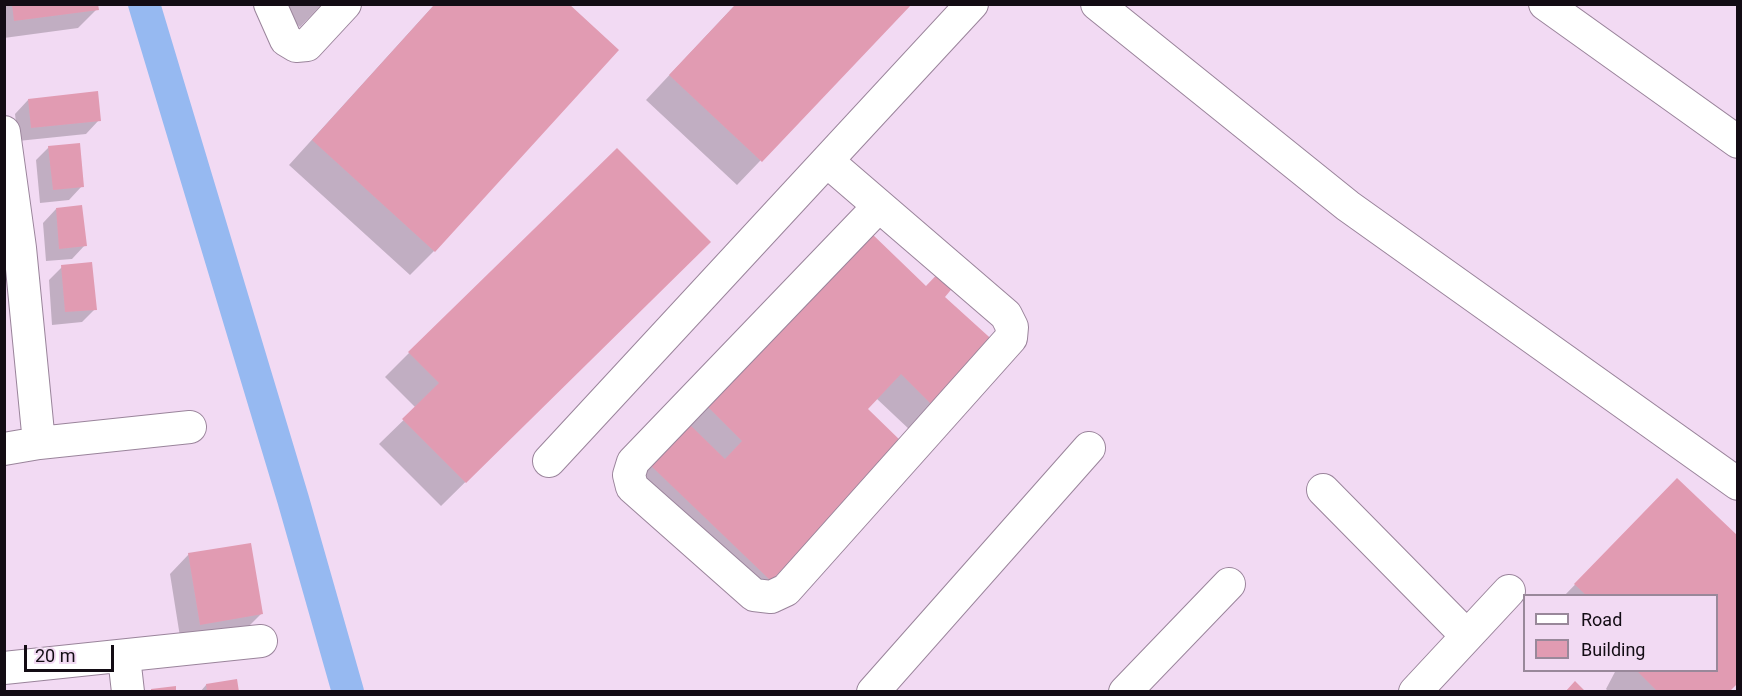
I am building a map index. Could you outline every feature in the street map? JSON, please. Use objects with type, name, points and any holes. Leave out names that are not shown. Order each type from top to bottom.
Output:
[{"type":"street","points":[[270,4],[286,40],[296,46],[307,45],[345,4]]},
{"type":"street","points":[[549,461],[972,4]]},
{"type":"street","points":[[1097,4],[1348,206],[1737,484]]},
{"type":"street","points":[[1545,4],[1737,142]]},
{"type":"street","points":[[4,132],[12,249],[39,443]]},
{"type":"street","points":[[827,161],[1006,315],[1012,327],[1011,338],[786,590],[771,597],[754,595],[632,487],[629,475],[633,462],[879,206]]},
{"type":"street","points":[[4,449],[39,443],[190,427]]},
{"type":"street","points":[[873,692],[1089,448]]},
{"type":"street","points":[[1323,490],[1467,636]]},
{"type":"street","points":[[1125,692],[1229,584]]},
{"type":"street","points":[[1415,692],[1509,591]]},
{"type":"street","points":[[4,668],[261,641]]},
{"type":"street","points":[[124,657],[128,692]]},
{"type":"building","points":[[12,4],[98,4],[99,10],[14,21]]},
{"type":"building","points":[[435,4],[569,4],[619,50],[435,252],[312,140]]},
{"type":"building","points":[[736,4],[912,4],[762,162],[669,75]]},
{"type":"building","points":[[98,91],[101,121],[31,128],[28,99]]},
{"type":"building","points":[[80,143],[84,187],[53,190],[48,146]]},
{"type":"building","points":[[617,148],[711,242],[466,483],[402,419],[439,383],[408,352]]},
{"type":"building","points":[[82,205],[87,246],[59,249],[56,208]]},
{"type":"building","points":[[869,231],[926,286],[945,266],[959,280],[945,297],[998,345],[936,409],[901,374],[868,409],[904,444],[771,581],[647,462],[686,421],[725,459],[742,441],[703,402]]},
{"type":"building","points":[[92,262],[97,310],[65,312],[61,265]]},
{"type":"building","points":[[1677,478],[1738,536],[1738,683],[1729,692],[1658,692],[1638,672],[1718,672],[1718,594],[1585,594],[1574,584]]},
{"type":"building","points":[[251,543],[263,614],[200,625],[188,553]]},
{"type":"building","points":[[237,679],[239,692],[207,692],[206,684]]},
{"type":"building","points":[[1575,681],[1586,692],[1565,692]]},
{"type":"building","points":[[176,686],[176,692],[151,692],[151,689]]},
{"type":"waterway","points":[[144,4],[293,499],[348,692]]}]
